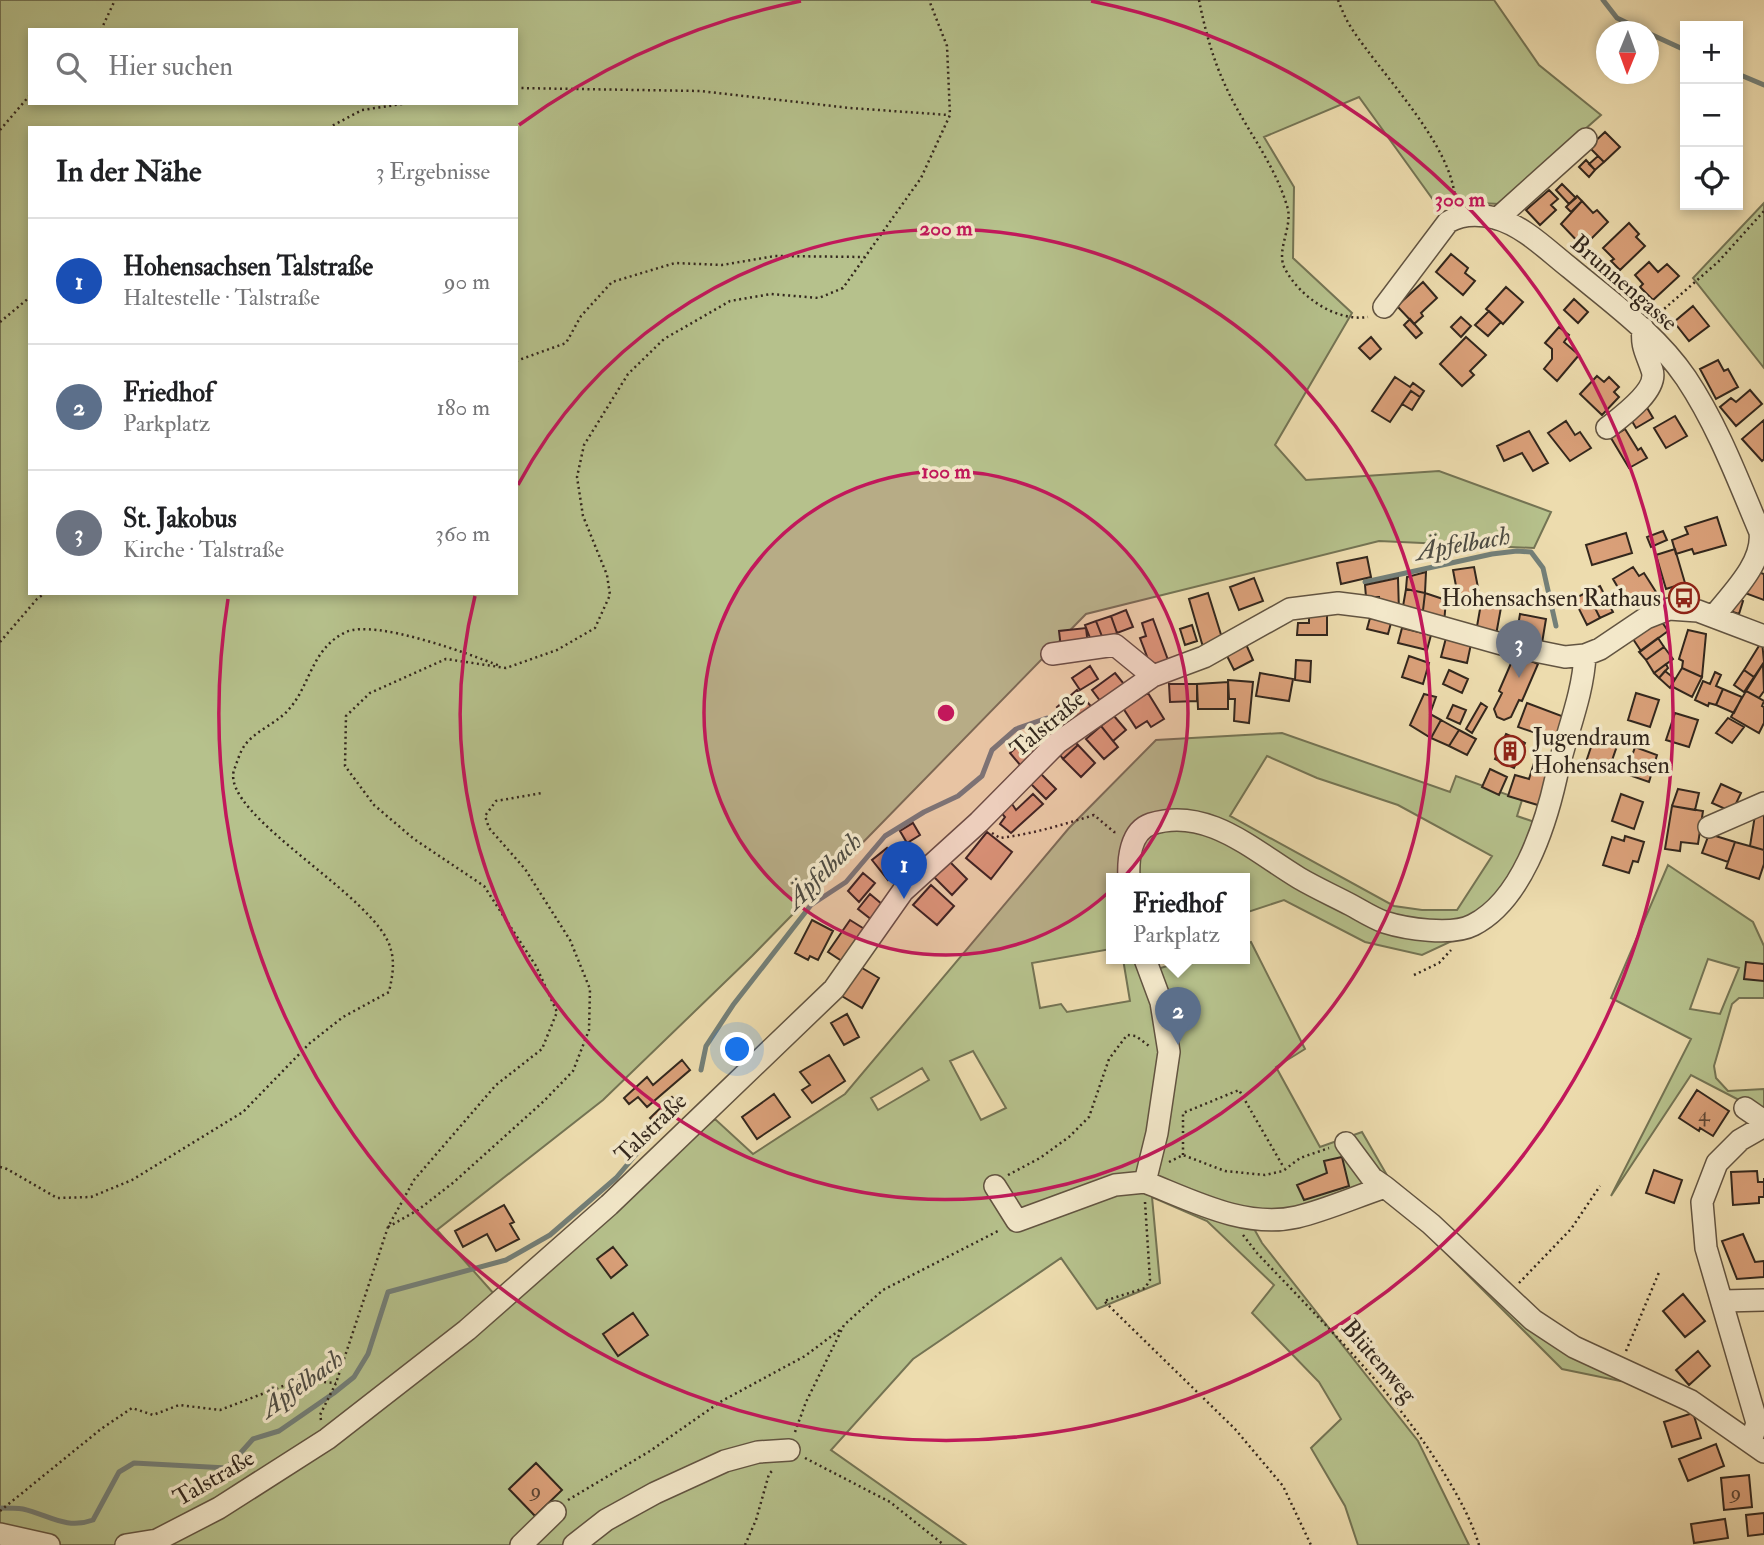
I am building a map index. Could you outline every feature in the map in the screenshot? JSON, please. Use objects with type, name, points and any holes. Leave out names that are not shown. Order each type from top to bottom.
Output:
[{"type":"street","points":[[1497,219],[1586,139]]},
{"type":"street","name":"Brunnengasse","points":[[1455,218],[1480,215],[1497,219],[1525,233],[1643,328],[1692,387],[1726,452],[1762,540],[1747,577],[1714,616]]},
{"type":"street","points":[[1384,307],[1448,222],[1455,218]]},
{"type":"street","points":[[1607,428],[1632,409],[1654,374],[1641,343],[1643,328]]},
{"type":"street","name":"Talstraße","points":[[127,1545],[158,1539],[219,1508],[327,1440],[467,1330],[609,1205],[834,989],[903,891],[979,822],[1057,743],[1153,676],[1204,657],[1290,609],[1338,603],[1370,607],[1505,645],[1565,657],[1600,649],[1657,613],[1683,609],[1714,616],[1764,636]]},
{"type":"street","name":"Talstraße","points":[[1052,654],[1115,645],[1153,676]]},
{"type":"street","points":[[1129,873],[1130,852],[1138,834],[1146,826],[1181,818],[1205,823],[1228,833],[1302,880],[1383,922],[1418,929],[1447,930],[1467,927],[1494,912],[1516,886],[1542,827],[1549,810],[1562,748],[1584,680],[1585,654]]},
{"type":"street","points":[[1709,827],[1764,803]]},
{"type":"street","points":[[1146,1176],[1157,1133],[1169,1052],[1161,1002],[1147,964]]},
{"type":"street","points":[[1745,1108],[1764,1124],[1740,1140],[1717,1163],[1702,1202],[1706,1248],[1757,1423],[1758,1447]]},
{"type":"street","points":[[1346,1143],[1372,1178],[1431,1224],[1533,1320],[1574,1347],[1690,1401],[1758,1447]]},
{"type":"street","points":[[995,1186],[1017,1221],[1146,1176],[1233,1215],[1259,1219],[1296,1217],[1385,1187]]},
{"type":"street","points":[[1723,1301],[1764,1300]]},
{"type":"street","points":[[574,1545],[618,1514],[655,1493],[725,1461],[758,1452],[789,1450]]},
{"type":"street","points":[[521,1545],[555,1512]]},
{"type":"street","points":[[1,1533],[49,1545]]},
{"type":"path","points":[[102,28],[115,0]]},
{"type":"path","points":[[327,1440],[320,1415],[336,1383],[388,1227],[414,1180],[496,1085],[542,1049],[557,1012],[536,965],[484,886],[414,839],[374,806],[345,766],[346,716],[370,693],[446,659],[506,668],[557,650],[595,628],[610,596],[607,575],[583,516],[577,477],[584,445],[628,374],[664,339],[730,301],[771,294],[819,298],[843,288],[921,178],[950,115],[947,46],[929,0]]},
{"type":"path","points":[[1199,0],[1205,29],[1226,88],[1261,146],[1288,208],[1289,226],[1283,244],[1283,266],[1300,291],[1331,312],[1366,319],[1384,307]]},
{"type":"path","points":[[1338,0],[1351,28],[1430,135],[1455,186],[1455,218]]},
{"type":"path","points":[[518,88],[700,91],[850,108],[950,115]]},
{"type":"path","points":[[0,130],[28,97]]},
{"type":"path","points":[[332,126],[362,110],[396,105]]},
{"type":"path","points":[[1643,328],[1718,262],[1764,211]]},
{"type":"path","points":[[518,360],[566,343],[581,316],[612,282],[674,263],[722,265],[775,256],[864,257]]},
{"type":"path","points":[[0,322],[28,299]]},
{"type":"path","points":[[0,642],[42,595]]},
{"type":"path","points":[[0,1167],[57,1198],[91,1197],[132,1180],[243,1112],[310,1043],[343,1017],[388,992],[393,974],[391,947],[374,921],[327,877],[261,823],[238,789],[233,773],[245,745],[290,708],[316,660],[347,632],[368,629],[431,640],[506,668]]},
{"type":"path","points":[[388,1227],[418,1210],[454,1182],[544,1101],[573,1071],[589,1030],[590,989],[570,940],[525,869],[489,828],[485,816],[496,801],[542,793]]},
{"type":"path","points":[[1000,838],[1049,830],[1094,815],[1114,832],[1138,834]]},
{"type":"path","points":[[1414,975],[1439,964],[1467,927]]},
{"type":"path","points":[[995,1186],[1069,1137],[1088,1117],[1109,1059],[1127,1035],[1136,1036],[1149,1046]]},
{"type":"path","points":[[1183,1155],[1183,1113],[1239,1090],[1285,1169]]},
{"type":"path","points":[[1183,1155],[1225,1171],[1265,1175],[1285,1169],[1300,1158],[1320,1151]]},
{"type":"path","points":[[1183,1155],[1146,1176],[1150,1280],[1145,1288],[1104,1301],[1235,1429],[1283,1486],[1311,1545]]},
{"type":"path","points":[[1506,1295],[1538,1266],[1571,1229],[1600,1186]]},
{"type":"path","name":"Blütenweg","points":[[1233,1215],[1238,1229],[1257,1254],[1363,1364],[1418,1435],[1462,1503],[1479,1545]]},
{"type":"path","points":[[555,1512],[569,1499],[650,1451],[720,1402],[805,1356],[843,1327],[883,1290],[1017,1221]]},
{"type":"path","points":[[1619,1367],[1660,1270]]},
{"type":"path","points":[[745,1545],[756,1520],[769,1474],[789,1450],[806,1402],[843,1327]]},
{"type":"path","points":[[0,1511],[132,1408],[153,1415],[179,1405],[220,1410],[299,1380],[336,1383]]},
{"type":"path","points":[[789,1450],[890,1502],[944,1545]]},
{"type":"green space","points":[[0,0],[1494,0],[1539,65],[1601,115],[1500,204],[1434,201],[1359,97],[1264,137],[1294,187],[1293,258],[1352,313],[1275,445],[1306,480],[1439,471],[1551,512],[1534,548],[1379,541],[1086,614],[752,956],[603,1100],[437,1230],[503,1304],[715,1119],[753,1154],[845,1094],[1069,828],[1156,740],[1282,733],[1450,792],[1456,776],[1522,800],[1517,816],[1552,828],[1467,934],[1422,955],[1365,942],[1284,900],[1250,911],[1250,873],[1106,873],[1106,950],[1032,963],[1040,1008],[1061,1004],[1067,1012],[1130,1001],[1124,964],[1156,964],[1157,969],[1174,964],[1250,964],[1251,942],[1305,1049],[1276,1067],[1320,1147],[1362,1132],[1388,1177],[1297,1212],[1243,1209],[1262,1243],[1418,1441],[1469,1545],[1358,1545],[1345,1506],[1311,1448],[1341,1419],[1319,1382],[1252,1313],[1274,1285],[1207,1221],[1152,1197],[1160,1283],[1097,1309],[1061,1258],[913,1359],[831,1450],[966,1545],[0,1545]],"holes":[[[1267,756],[1317,778],[1398,805],[1492,856],[1457,910],[1422,910],[1394,906],[1230,816]],[[973,1051],[1006,1108],[981,1120],[950,1061]],[[922,1068],[929,1080],[878,1110],[871,1098]]]},
{"type":"green space","points":[[1764,203],[1764,368],[1693,278]]},
{"type":"green space","points":[[1668,865],[1753,922],[1764,946],[1764,998],[1739,998],[1732,1004],[1714,1066],[1716,1078],[1728,1091],[1764,1089],[1764,1113],[1691,1075],[1611,1196],[1691,1039],[1611,998]],"holes":[[[1708,959],[1739,968],[1720,1014],[1690,1009]]]},
{"type":"green space","points":[[1427,1234],[1618,1375],[1620,1381],[1562,1369]]},
{"type":"building","points":[[1605,132],[1620,147],[1604,162],[1589,147]]},
{"type":"building","points":[[1598,156],[1604,162],[1595,170],[1589,164]]},
{"type":"building","points":[[1586,160],[1595,170],[1589,177],[1579,167]]},
{"type":"building","points":[[1562,184],[1576,198],[1569,204],[1556,190]]},
{"type":"building","points":[[1549,190],[1558,199],[1551,205],[1556,210],[1540,225],[1526,210]]},
{"type":"building","points":[[1577,196],[1582,201],[1571,212],[1566,207]]},
{"type":"building","points":[[1582,201],[1593,213],[1597,210],[1608,222],[1583,247],[1561,224]]},
{"type":"building","points":[[1629,223],[1639,234],[1636,237],[1645,246],[1620,270],[1603,248]]},
{"type":"building","points":[[1451,254],[1468,268],[1465,273],[1475,281],[1463,295],[1436,272]]},
{"type":"building","points":[[1649,262],[1658,272],[1667,264],[1679,276],[1653,300],[1640,287],[1643,284],[1635,275]]},
{"type":"building","points":[[1423,282],[1437,298],[1414,324],[1397,306]]},
{"type":"building","points":[[1506,287],[1523,302],[1503,324],[1486,309]]},
{"type":"building","points":[[1574,299],[1588,312],[1578,323],[1564,310]]},
{"type":"building","points":[[1693,306],[1709,326],[1689,341],[1674,322]]},
{"type":"building","points":[[1489,311],[1501,322],[1488,336],[1475,325]]},
{"type":"building","points":[[1461,317],[1471,326],[1461,337],[1451,327]]},
{"type":"building","points":[[1410,319],[1422,333],[1416,338],[1404,325]]},
{"type":"building","points":[[1559,327],[1569,335],[1564,342],[1579,355],[1557,381],[1544,369],[1552,359],[1552,349],[1545,343]]},
{"type":"building","points":[[1371,337],[1381,349],[1370,359],[1359,348]]},
{"type":"building","points":[[1466,337],[1486,355],[1470,371],[1474,375],[1462,386],[1440,364]]},
{"type":"building","points":[[1718,360],[1724,371],[1728,369],[1738,387],[1716,399],[1700,369]]},
{"type":"building","points":[[1597,376],[1604,382],[1609,377],[1619,387],[1614,392],[1619,397],[1602,415],[1580,394]]},
{"type":"building","points":[[1395,377],[1410,387],[1413,383],[1424,391],[1420,397],[1411,391],[1390,422],[1372,411]]},
{"type":"building","points":[[1750,390],[1762,404],[1736,426],[1720,407],[1731,398],[1736,402]]},
{"type":"building","points":[[1411,391],[1420,397],[1412,410],[1402,404]]},
{"type":"building","points":[[1646,406],[1653,418],[1636,428],[1629,416]]},
{"type":"building","points":[[1675,416],[1687,436],[1666,448],[1654,428]]},
{"type":"building","points":[[1764,420],[1764,459],[1762,461],[1742,439]]},
{"type":"building","points":[[1566,421],[1575,435],[1580,432],[1591,448],[1570,461],[1548,433]]},
{"type":"building","points":[[1625,429],[1638,450],[1641,448],[1647,458],[1629,468],[1611,438]]},
{"type":"building","points":[[1529,431],[1548,463],[1533,471],[1522,453],[1504,461],[1497,446]]},
{"type":"building","points":[[1717,517],[1726,545],[1694,554],[1692,549],[1676,554],[1672,540],[1688,534],[1685,527]]},
{"type":"building","points":[[1663,531],[1667,540],[1651,547],[1647,537]]},
{"type":"building","points":[[1626,533],[1632,553],[1592,565],[1586,545]]},
{"type":"building","points":[[1675,549],[1685,583],[1666,589],[1656,555]]},
{"type":"building","points":[[1367,557],[1371,577],[1341,584],[1337,563]]},
{"type":"building","points":[[1474,567],[1480,598],[1459,602],[1453,570]]},
{"type":"building","points":[[1633,567],[1639,576],[1644,573],[1656,592],[1630,608],[1613,579]]},
{"type":"building","points":[[1426,572],[1425,593],[1406,589],[1407,577]]},
{"type":"building","points":[[1758,572],[1764,574],[1764,600],[1745,593]]},
{"type":"building","points":[[1254,578],[1263,601],[1239,610],[1230,587]]},
{"type":"building","points":[[1398,578],[1399,612],[1379,608],[1379,597],[1366,597],[1365,585]]},
{"type":"building","points":[[1600,586],[1613,612],[1600,618],[1587,592]]},
{"type":"building","points":[[1406,589],[1425,593],[1422,619],[1402,612]]},
{"type":"building","points":[[1587,592],[1600,618],[1587,625],[1574,599]]},
{"type":"building","points":[[1208,593],[1223,641],[1203,647],[1189,599]]},
{"type":"building","points":[[1425,593],[1446,600],[1444,623],[1422,619]]},
{"type":"building","points":[[1482,598],[1502,602],[1496,635],[1476,632]]},
{"type":"building","points":[[1735,598],[1743,601],[1739,614],[1730,611]]},
{"type":"building","points":[[1126,610],[1133,627],[1117,633],[1111,616]]},
{"type":"building","points":[[1309,612],[1327,613],[1327,635],[1297,635],[1298,623],[1309,623]]},
{"type":"building","points":[[1520,614],[1546,619],[1542,643],[1516,638]]},
{"type":"building","points":[[1111,616],[1117,633],[1103,639],[1096,621]]},
{"type":"building","points":[[1370,618],[1391,623],[1388,634],[1367,629]]},
{"type":"building","points":[[1153,619],[1168,660],[1151,667],[1140,638],[1146,636],[1142,623]]},
{"type":"building","points":[[1660,619],[1668,631],[1641,651],[1633,639]]},
{"type":"building","points":[[1096,621],[1103,639],[1092,643],[1085,625]]},
{"type":"building","points":[[1192,625],[1197,641],[1185,645],[1180,629]]},
{"type":"building","points":[[1086,628],[1088,645],[1061,648],[1059,631]]},
{"type":"building","points":[[1402,628],[1431,635],[1427,650],[1398,643]]},
{"type":"building","points":[[1688,630],[1706,634],[1702,677],[1682,668],[1683,661],[1679,659]]},
{"type":"building","points":[[1446,638],[1471,644],[1467,663],[1441,657]]},
{"type":"building","points":[[1658,638],[1664,647],[1646,660],[1639,652]]},
{"type":"building","points":[[1762,641],[1764,662],[1754,677],[1744,670]]},
{"type":"building","points":[[1245,642],[1253,660],[1234,670],[1225,652]]},
{"type":"building","points":[[1664,647],[1673,659],[1654,673],[1646,660]]},
{"type":"building","points":[[1515,654],[1538,664],[1522,701],[1519,700],[1511,717],[1504,720],[1497,717],[1494,709]]},
{"type":"building","points":[[1409,656],[1429,663],[1423,684],[1402,677]]},
{"type":"building","points":[[1296,660],[1311,661],[1310,682],[1295,680]]},
{"type":"building","points":[[1666,664],[1668,668],[1659,678],[1654,673]]},
{"type":"building","points":[[1763,664],[1764,691],[1759,698],[1746,691]]},
{"type":"building","points":[[1090,666],[1098,679],[1080,690],[1072,678]]},
{"type":"building","points":[[1682,668],[1702,677],[1692,697],[1671,686]]},
{"type":"building","points":[[1449,670],[1468,679],[1462,693],[1443,684]]},
{"type":"building","points":[[1744,670],[1754,677],[1744,692],[1734,685]]},
{"type":"building","points":[[1665,671],[1675,679],[1670,688],[1659,678]]},
{"type":"building","points":[[1715,672],[1721,675],[1716,686],[1723,689],[1716,705],[1709,703],[1708,706],[1695,700],[1703,681],[1710,684]]},
{"type":"building","points":[[1115,673],[1124,684],[1101,702],[1092,690]]},
{"type":"building","points":[[1260,673],[1293,679],[1289,701],[1256,696]]},
{"type":"building","points":[[1228,680],[1253,682],[1249,723],[1234,721],[1235,699],[1229,699]]},
{"type":"building","points":[[1228,682],[1228,709],[1198,709],[1197,684]]},
{"type":"building","points":[[1169,684],[1197,684],[1197,701],[1170,702]]},
{"type":"building","points":[[1723,689],[1742,697],[1734,713],[1716,705]]},
{"type":"building","points":[[1077,690],[1094,710],[1074,727],[1057,707]]},
{"type":"building","points":[[1746,691],[1764,701],[1764,723],[1759,733],[1731,717]]},
{"type":"building","points":[[1148,693],[1164,719],[1151,727],[1147,721],[1136,728],[1123,708]]},
{"type":"building","points":[[1636,693],[1659,700],[1650,727],[1628,720]]},
{"type":"building","points":[[1424,694],[1436,697],[1430,714],[1441,720],[1431,738],[1410,725]]},
{"type":"building","points":[[1481,703],[1487,707],[1472,733],[1466,729]]},
{"type":"building","points":[[1527,703],[1567,718],[1559,741],[1518,727]]},
{"type":"building","points":[[1453,705],[1466,710],[1460,724],[1447,718]]},
{"type":"building","points":[[1675,713],[1698,720],[1689,747],[1666,740]]},
{"type":"building","points":[[1054,716],[1065,731],[1055,738],[1044,722]]},
{"type":"building","points":[[1114,716],[1126,730],[1113,741],[1101,726]]},
{"type":"building","points":[[1728,718],[1744,727],[1732,743],[1716,733]]},
{"type":"building","points":[[1441,720],[1459,730],[1449,746],[1431,738]]},
{"type":"building","points":[[1101,726],[1118,747],[1104,759],[1086,739]]},
{"type":"building","points":[[1038,727],[1049,741],[1021,766],[1010,753]]},
{"type":"building","points":[[1459,730],[1476,739],[1467,755],[1449,746]]},
{"type":"building","name":"Jugendraum Hohensachsen","points":[[1506,734],[1525,743],[1514,768],[1495,759]]},
{"type":"building","points":[[1595,735],[1618,743],[1609,769],[1586,762]]},
{"type":"building","points":[[1071,738],[1078,745],[1063,759],[1058,752]]},
{"type":"building","points":[[1078,745],[1095,763],[1081,777],[1063,759]]},
{"type":"building","points":[[1635,747],[1657,755],[1649,782],[1626,774]]},
{"type":"building","points":[[1534,763],[1553,769],[1541,806],[1508,796],[1515,775],[1529,779]]},
{"type":"building","points":[[1490,769],[1507,777],[1499,795],[1482,787]]},
{"type":"building","points":[[1039,772],[1056,789],[1046,799],[1029,782]]},
{"type":"building","points":[[1721,784],[1741,793],[1732,812],[1712,803]]},
{"type":"building","points":[[1678,789],[1699,793],[1695,810],[1672,806]]},
{"type":"building","points":[[1033,794],[1043,804],[1011,833],[1000,824],[1005,817],[998,809],[1010,801],[1016,810]]},
{"type":"building","points":[[1621,794],[1643,802],[1634,829],[1612,821]]},
{"type":"building","points":[[1672,806],[1703,811],[1698,844],[1681,842],[1680,851],[1665,849]]},
{"type":"building","points":[[1756,809],[1764,811],[1764,850],[1750,846]]},
{"type":"building","points":[[913,823],[920,835],[907,843],[900,831]]},
{"type":"building","points":[[987,832],[1012,852],[991,879],[966,858]]},
{"type":"building","points":[[1709,834],[1735,842],[1728,862],[1702,853]]},
{"type":"building","points":[[1625,836],[1644,842],[1638,862],[1633,861],[1629,873],[1603,865],[1612,837],[1624,841]]},
{"type":"building","points":[[1735,842],[1764,850],[1764,864],[1759,879],[1726,868]]},
{"type":"building","points":[[887,848],[904,868],[888,880],[872,860]]},
{"type":"building","points":[[949,861],[967,879],[952,895],[933,876]]},
{"type":"building","points":[[863,873],[875,883],[859,902],[848,891]]},
{"type":"building","points":[[931,885],[954,906],[937,925],[913,905]]},
{"type":"building","points":[[870,894],[883,905],[872,920],[858,909]]},
{"type":"building","points":[[812,920],[833,931],[818,960],[810,956],[808,960],[795,953]]},
{"type":"building","points":[[850,920],[866,930],[845,963],[828,952]]},
{"type":"building","points":[[1746,962],[1764,964],[1764,981],[1744,979]]},
{"type":"building","points":[[857,965],[879,978],[862,1008],[840,995]]},
{"type":"building","points":[[847,1014],[859,1037],[844,1045],[831,1023]]},
{"type":"building","points":[[829,1055],[845,1081],[812,1103],[802,1090],[810,1085],[800,1072]]},
{"type":"building","points":[[682,1060],[690,1070],[647,1107],[638,1097],[629,1104],[624,1098],[647,1077],[653,1085]]},
{"type":"building","points":[[1697,1090],[1729,1111],[1713,1136],[1700,1128],[1699,1131],[1679,1118]]},
{"type":"building","points":[[774,1094],[790,1117],[757,1139],[742,1117]]},
{"type":"building","points":[[672,1097],[682,1107],[662,1129],[650,1118]]},
{"type":"building","points":[[1342,1157],[1349,1186],[1304,1200],[1297,1185],[1327,1173],[1324,1161]]},
{"type":"building","points":[[1654,1170],[1682,1180],[1674,1203],[1646,1193]]},
{"type":"building","points":[[1757,1171],[1758,1182],[1764,1182],[1764,1197],[1759,1197],[1759,1203],[1733,1205],[1731,1172]]},
{"type":"building","points":[[504,1205],[514,1222],[510,1224],[519,1239],[496,1251],[487,1234],[463,1247],[455,1231]]},
{"type":"building","points":[[1743,1234],[1755,1262],[1764,1261],[1764,1277],[1737,1279],[1722,1241]]},
{"type":"building","points":[[613,1247],[627,1265],[611,1278],[597,1259]]},
{"type":"building","points":[[1683,1294],[1705,1321],[1685,1337],[1663,1311]]},
{"type":"building","points":[[633,1313],[648,1335],[618,1356],[603,1334]]},
{"type":"building","points":[[1698,1351],[1710,1366],[1689,1385],[1676,1370]]},
{"type":"building","points":[[1693,1413],[1701,1438],[1672,1447],[1664,1422]]},
{"type":"building","points":[[1716,1444],[1724,1466],[1688,1481],[1679,1459]]},
{"type":"building","points":[[536,1463],[562,1490],[535,1516],[509,1489]]},
{"type":"building","points":[[1749,1475],[1752,1507],[1724,1510],[1721,1478]]},
{"type":"building","points":[[1764,1513],[1764,1534],[1748,1536],[1746,1515]]},
{"type":"building","points":[[1725,1519],[1728,1538],[1694,1543],[1691,1524]]},
{"type":"waterway","points":[[1603,0],[1617,18],[1623,21]]},
{"type":"waterway","points":[[1659,38],[1680,48]]},
{"type":"waterway","points":[[1743,76],[1764,85]]},
{"type":"waterway","name":"Äpfelbach","points":[[1365,582],[1492,554],[1531,552],[1543,568],[1556,626]]},
{"type":"waterway","name":"Äpfelbach","points":[[701,1070],[706,1046],[733,1005],[811,905],[846,882],[885,836],[924,812],[958,796],[982,776],[992,750],[1016,729],[1047,718]]},
{"type":"waterway","name":"Äpfelbach","points":[[0,1508],[23,1509],[66,1522],[83,1523],[93,1520],[119,1472],[134,1463],[227,1468],[253,1439],[279,1431],[354,1377],[368,1354],[388,1292],[506,1260],[550,1235],[616,1178],[655,1132]]},
{"type":"place","name":"Hohensachsen Rathaus","points":[[1684,598]]},
{"type":"place","name":"St. Jakobus","points":[[1519,678]]},
{"type":"place","name":"Jugendraum Hohensachsen","points":[[1510,751]]},
{"type":"place","name":"Hohensachsen Talstraße","points":[[904,899]]},
{"type":"place","name":"Friedhof","points":[[1178,1045]]}]
